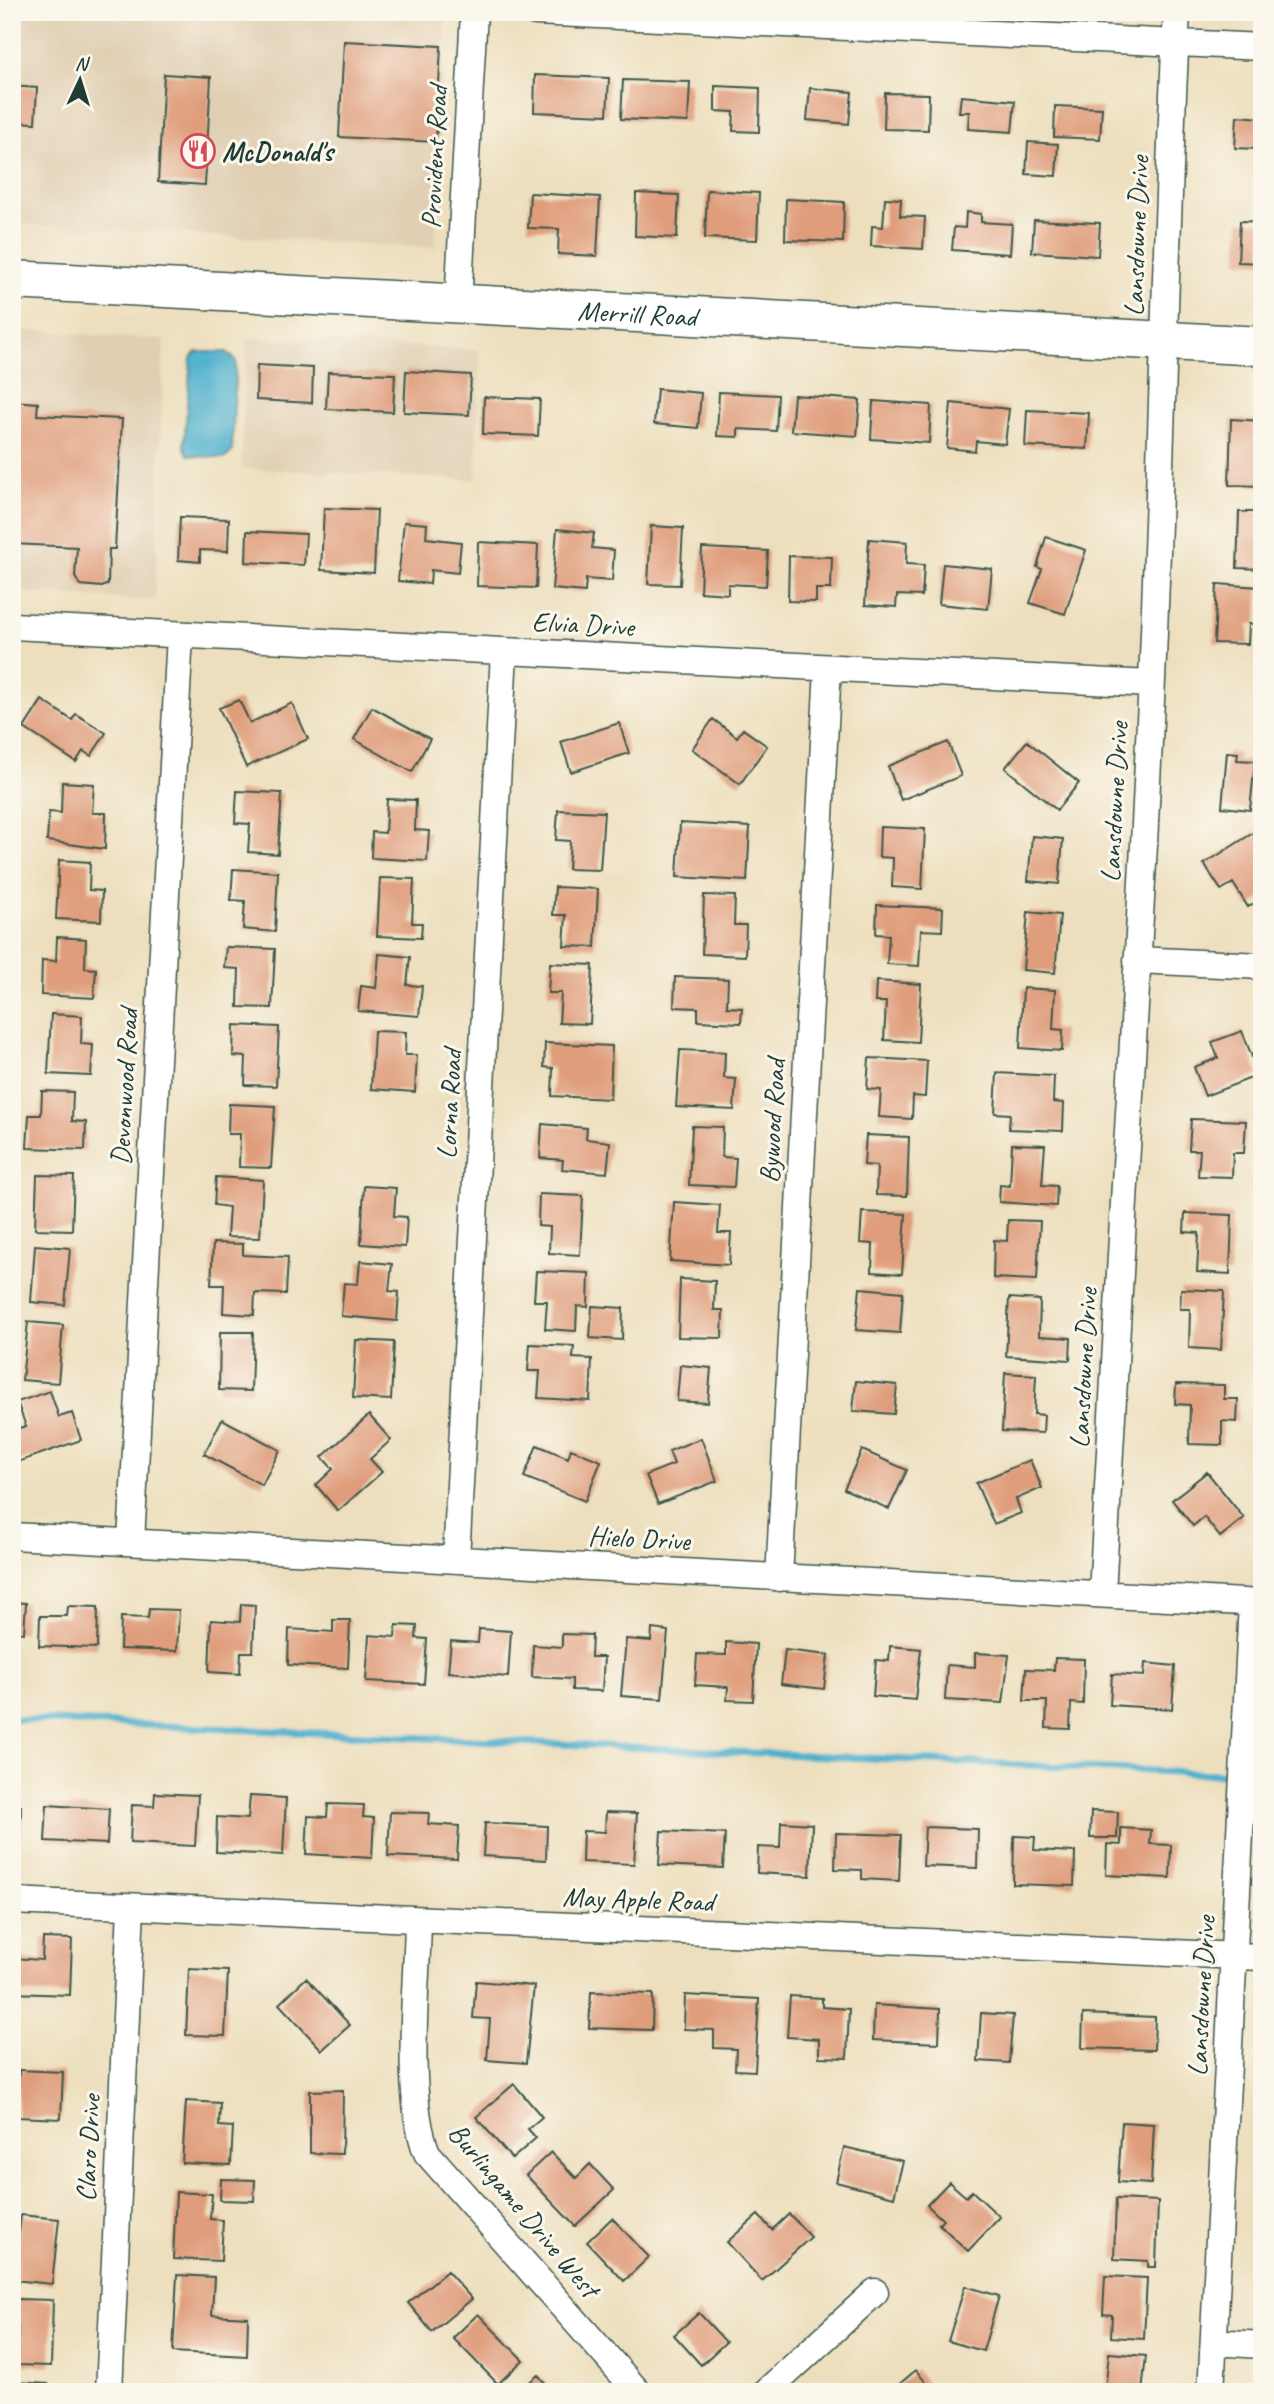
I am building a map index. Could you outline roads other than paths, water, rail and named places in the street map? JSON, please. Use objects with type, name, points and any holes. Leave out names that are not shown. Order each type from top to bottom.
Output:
[{"type":"main road","name":"Merrill Road","points":[[12,280],[1262,346]]},
{"type":"street","name":"Provident Road","points":[[458,305],[474,12]]},
{"type":"street","points":[[536,12],[1262,47]]},
{"type":"street","name":"Lansdowne Drive","points":[[1102,1594],[1152,684],[1177,12]]},
{"type":"street","name":"Elvia Drive","points":[[12,626],[1152,684]]},
{"type":"street","name":"Devonwood Road","points":[[131,1542],[180,635]]},
{"type":"street","name":"Lorna Road","points":[[456,1560],[504,652]]},
{"type":"street","name":"Bywood Road","points":[[779,1578],[828,668]]},
{"type":"street","points":[[1137,960],[1262,967]]},
{"type":"street","name":"Hielo Drive","points":[[12,1536],[1257,1603]]},
{"type":"street","name":"Lansdowne Drive","points":[[1211,2392],[1257,1603]]},
{"type":"street","name":"May Apple Road","points":[[12,1901],[1262,1957]]},
{"type":"street","name":"Claro Drive","points":[[108,2392],[131,1907]]},
{"type":"street","name":"Burlingame Drive West","points":[[418,1921],[414,2095],[418,2130],[427,2153],[638,2392]]},
{"type":"street","points":[[766,2392],[875,2292]]},
{"type":"street","points":[[1214,2342],[1262,2345]]},
{"type":"water","points":[[196,352],[227,352],[236,361],[232,452],[225,458],[188,455],[184,445],[191,358]]},
{"type":"waterway","points":[[12,1719],[1262,1776]]},
{"type":"place","name":"McDonald's","points":[[198,151]]}]
